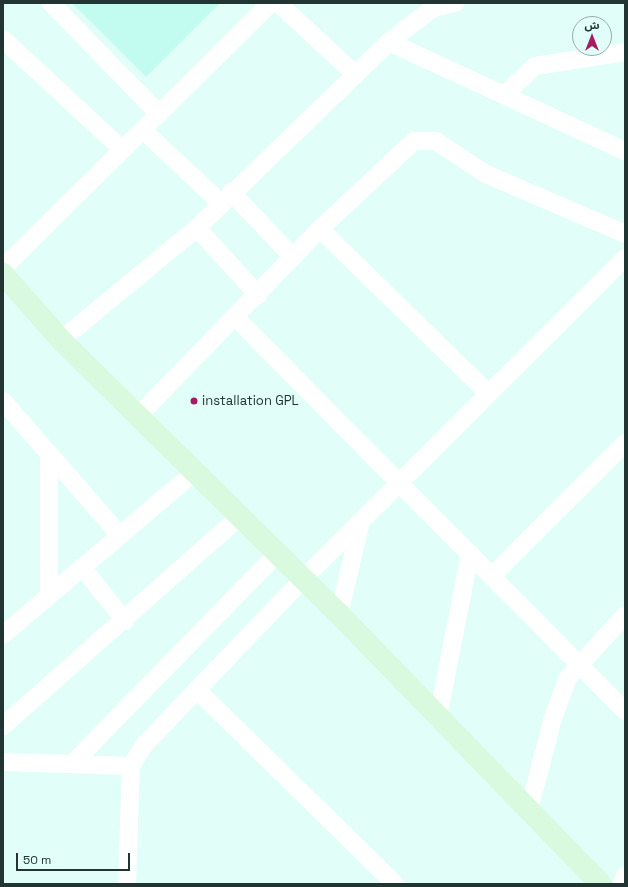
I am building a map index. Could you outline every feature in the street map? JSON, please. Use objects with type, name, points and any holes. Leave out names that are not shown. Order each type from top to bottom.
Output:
[{"type":"main road","points":[[3,274],[61,340],[140,414],[276,554],[339,614],[601,884]]},
{"type":"street","points":[[51,3],[159,114]]},
{"type":"street","points":[[3,268],[144,131],[159,114],[271,3]]},
{"type":"street","points":[[278,3],[356,75]]},
{"type":"street","points":[[61,340],[197,228],[225,197],[356,75],[389,42],[432,5],[455,3]]},
{"type":"street","points":[[3,39],[123,150]]},
{"type":"street","points":[[389,42],[625,151]]},
{"type":"street","points":[[504,95],[536,66],[625,52]]},
{"type":"street","points":[[144,131],[225,197],[293,257]]},
{"type":"street","points":[[140,414],[236,318],[320,229],[406,146],[425,140],[436,142],[498,179],[625,234]]},
{"type":"street","points":[[197,228],[258,295]]},
{"type":"street","points":[[320,229],[489,394]]},
{"type":"street","points":[[127,884],[131,766],[145,744],[302,580],[360,526],[625,258]]},
{"type":"street","points":[[236,318],[625,711]]},
{"type":"street","points":[[3,401],[120,535]]},
{"type":"street","points":[[492,576],[625,443]]},
{"type":"street","points":[[49,454],[49,596]]},
{"type":"street","points":[[3,635],[196,470]]},
{"type":"street","points":[[3,726],[125,620],[240,516]]},
{"type":"street","points":[[339,614],[360,526]]},
{"type":"street","points":[[72,764],[276,554]]},
{"type":"street","points":[[438,717],[470,554]]},
{"type":"street","points":[[82,567],[125,620]]},
{"type":"street","points":[[529,810],[553,718],[568,678],[579,663],[625,615]]},
{"type":"street","points":[[197,690],[395,884]]},
{"type":"street","points":[[3,762],[131,766]]},
{"type":"street","points":[[622,884],[625,876]]},
{"type":"shaded area","points":[[72,3],[220,3],[146,77]]},
{"type":"place","name":"installation GPL","points":[[194,401]]}]
